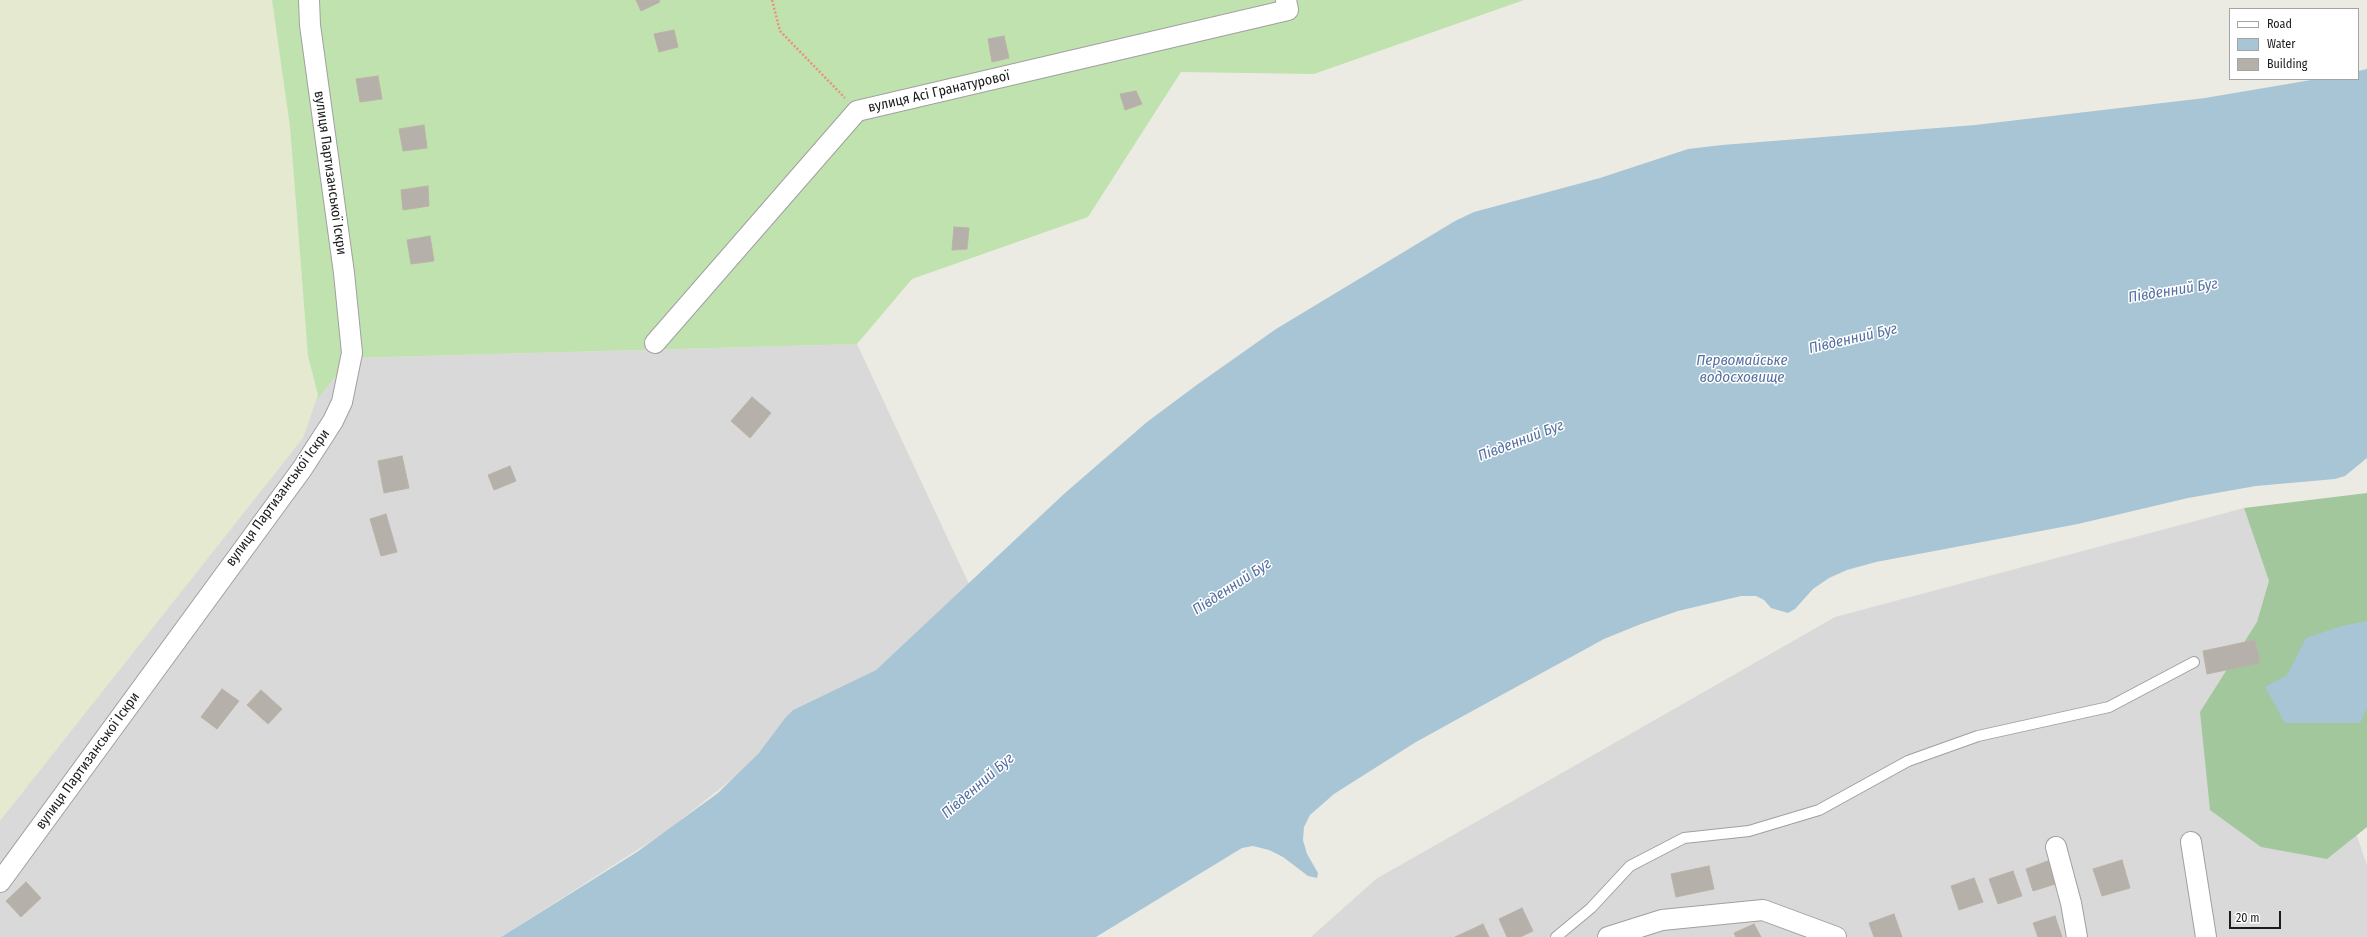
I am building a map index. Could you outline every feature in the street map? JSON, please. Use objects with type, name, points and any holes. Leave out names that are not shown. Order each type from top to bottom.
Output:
[{"type":"street","name":"вулиця Партизанської Іскри","points":[[0,882],[302,469],[333,421],[342,402],[352,353],[344,273],[310,25],[309,0]]},
{"type":"street","name":"вулиця Асі Гранатурової","points":[[655,343],[857,111],[1288,10],[1286,0]]},
{"type":"street","points":[[2191,842],[2206,937]]},
{"type":"street","points":[[2056,848],[2071,903],[2077,937]]},
{"type":"street","points":[[1608,937],[1662,920],[1763,910],[1836,937]]},
{"type":"lane","points":[[1556,937],[1591,908],[1630,866],[1684,838],[1749,831],[1819,810],[1908,761],[1978,736],[2109,707],[2194,662]]},
{"type":"path","points":[[772,0],[780,31],[857,111]]},
{"type":"shaded area","points":[[857,344],[969,584],[876,670],[793,710],[785,718],[758,754],[741,772],[667,831],[501,937],[0,937],[0,791],[350,358]]},
{"type":"shaded area","points":[[2244,508],[2367,865],[2367,937],[1311,937],[1376,879],[1835,617]]},
{"type":"green space","points":[[0,0],[272,0],[290,127],[308,356],[318,395],[303,438],[0,821]]},
{"type":"green space","points":[[272,0],[1524,0],[1314,74],[1181,72],[1088,217],[912,279],[857,344],[350,358],[316,401],[318,395],[308,356],[290,127]]},
{"type":"green space","points":[[2367,493],[2367,827],[2327,859],[2261,847],[2210,810],[2200,712],[2257,622],[2269,581],[2244,508]]},
{"type":"water","name":"Первомайське водосховище","points":[[2367,69],[2367,458],[2345,476],[2335,479],[2256,486],[2188,498],[2078,524],[1876,562],[1847,570],[1829,578],[1813,589],[1795,609],[1788,613],[1771,608],[1764,600],[1756,596],[1741,596],[1678,611],[1641,624],[1604,639],[1416,742],[1334,794],[1310,815],[1304,827],[1303,840],[1307,854],[1318,873],[1317,878],[1308,876],[1283,857],[1269,850],[1253,846],[1242,848],[1096,937],[501,937],[637,852],[718,793],[758,754],[785,718],[793,710],[876,670],[1065,493],[1147,422],[1276,329],[1455,221],[1474,212],[1600,178],[1688,149],[1975,125],[2205,98],[2311,80],[2359,80],[2359,71]]},
{"type":"water","points":[[2367,621],[2367,708],[2360,723],[2285,723],[2265,687],[2287,675],[2306,638],[2342,626]]},
{"type":"building","points":[[636,0],[659,0],[660,2],[641,11]]},
{"type":"building","points":[[674,30],[678,47],[659,52],[654,34]]},
{"type":"building","points":[[1004,36],[1009,58],[992,62],[988,39]]},
{"type":"building","points":[[378,76],[382,99],[360,102],[356,79]]},
{"type":"building","points":[[1136,91],[1142,104],[1125,110],[1120,94]]},
{"type":"building","points":[[424,125],[427,148],[403,151],[399,129]]},
{"type":"building","points":[[428,186],[429,206],[403,210],[401,190]]},
{"type":"building","points":[[954,227],[969,228],[967,249],[952,250]]},
{"type":"building","points":[[430,236],[434,261],[411,264],[407,240]]},
{"type":"building","points":[[752,397],[771,413],[750,438],[731,421]]},
{"type":"building","points":[[402,456],[409,488],[384,493],[378,461]]},
{"type":"building","points":[[510,466],[516,481],[494,490],[488,475]]},
{"type":"building","points":[[386,514],[397,552],[381,556],[370,519]]},
{"type":"building","points":[[2255,640],[2260,663],[2207,674],[2203,651]]},
{"type":"building","points":[[222,689],[239,701],[217,729],[201,717]]},
{"type":"building","points":[[261,690],[282,709],[268,724],[247,705]]},
{"type":"building","points":[[2122,860],[2130,888],[2102,896],[2093,869]]},
{"type":"building","points":[[2048,861],[2055,884],[2033,891],[2026,869]]},
{"type":"building","points":[[1709,866],[1714,889],[1676,897],[1671,874]]},
{"type":"building","points":[[2013,871],[2022,896],[1998,904],[1989,879]]},
{"type":"building","points":[[1974,878],[1983,902],[1959,910],[1951,886]]},
{"type":"building","points":[[26,882],[41,898],[21,917],[6,901]]},
{"type":"building","points":[[1522,908],[1533,931],[1520,937],[1507,937],[1499,919]]},
{"type":"building","points":[[1894,914],[1902,937],[1874,937],[1869,923]]},
{"type":"building","points":[[2055,916],[2062,937],[2038,937],[2033,923]]},
{"type":"building","points":[[1483,924],[1489,937],[1455,937]]},
{"type":"building","points":[[1754,924],[1761,937],[1736,937],[1734,933]]},
{"type":"water label","name":"Південний Буг","points":[[2173,291]]},
{"type":"water label","name":"Південний Буг","points":[[1853,339]]},
{"type":"water label","name":"Південний Буг","points":[[1521,441]]},
{"type":"water label","name":"Південний Буг","points":[[1232,587]]},
{"type":"water label","name":"Південний Буг","points":[[978,786]]}]
